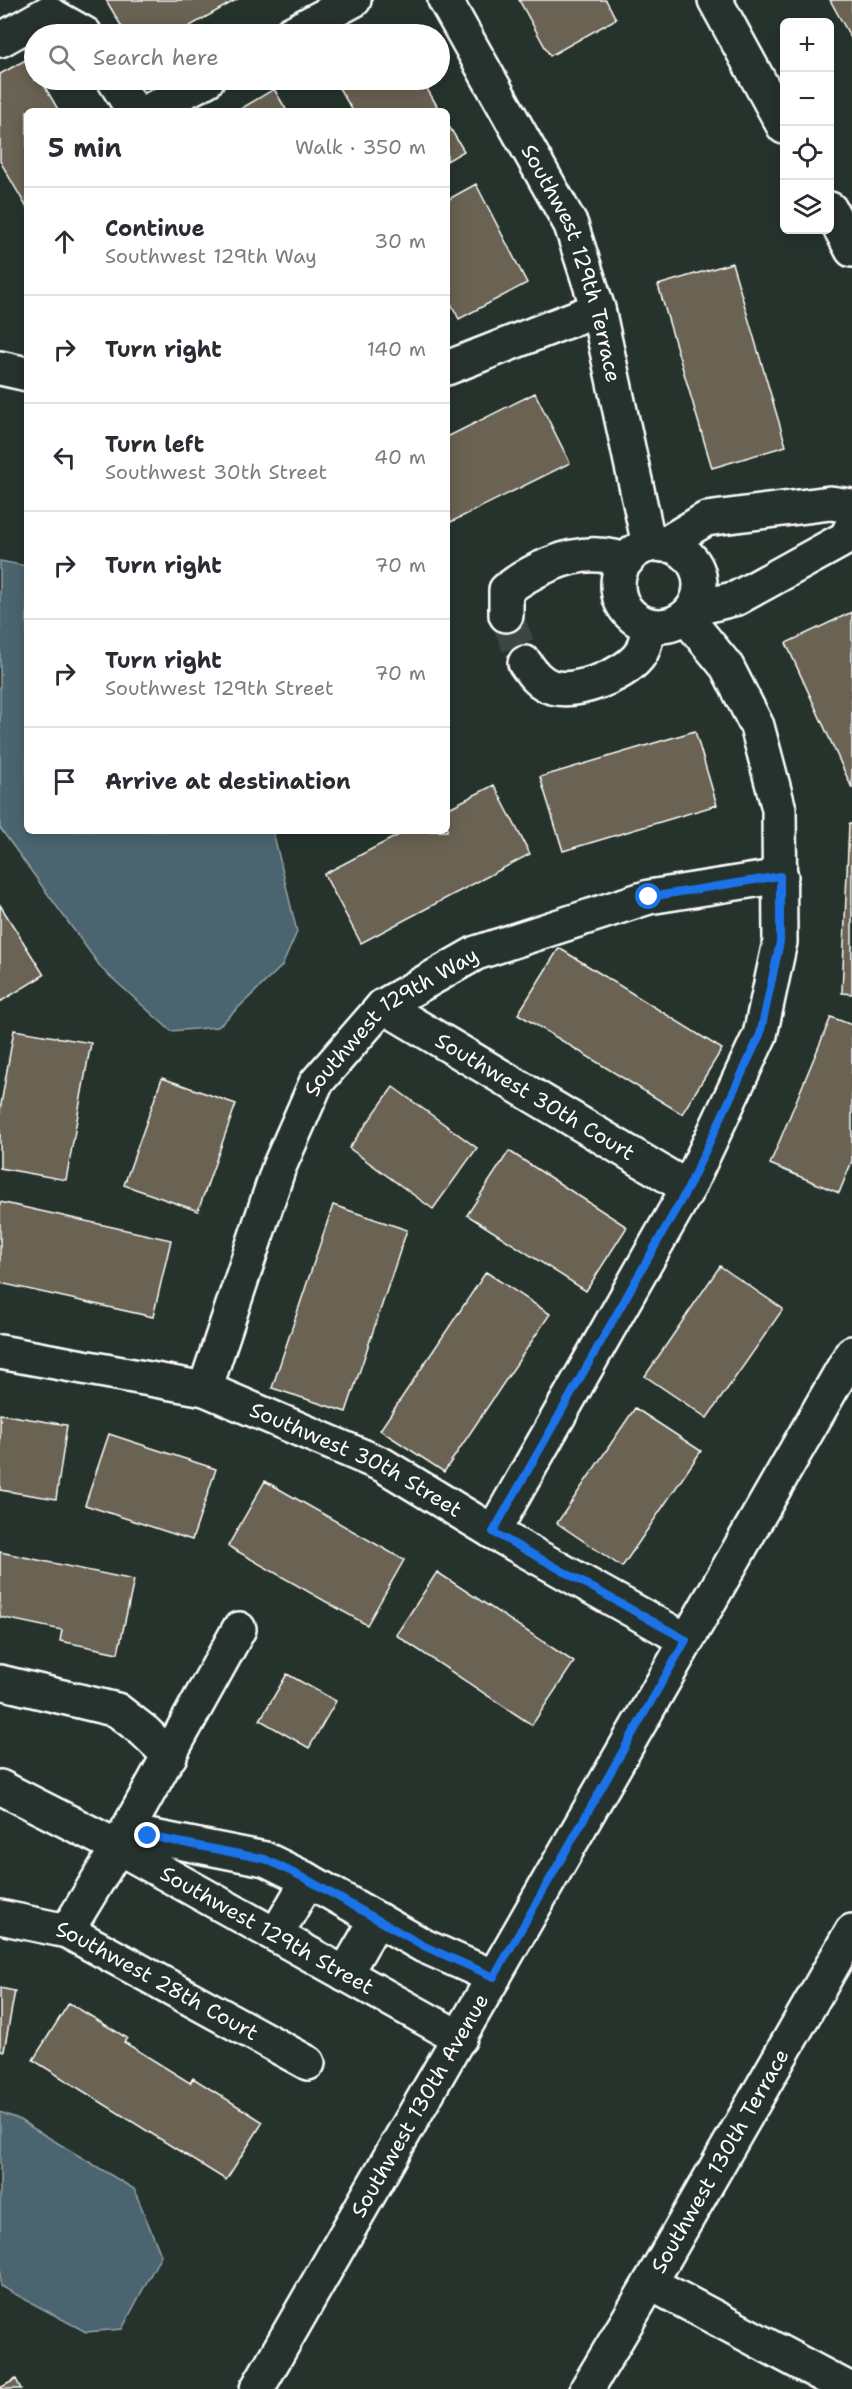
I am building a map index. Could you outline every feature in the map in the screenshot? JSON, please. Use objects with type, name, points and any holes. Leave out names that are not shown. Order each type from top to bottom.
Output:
[{"type":"street","points":[[309,24],[354,0]]},
{"type":"street","name":"Southwest 129th Terrace","points":[[445,0],[571,225],[598,309],[646,550]]},
{"type":"street","points":[[715,0],[783,126]]},
{"type":"street","points":[[28,24],[48,13],[67,24]]},
{"type":"street","points":[[0,40],[24,26]]},
{"type":"street","points":[[120,90],[132,108]]},
{"type":"street","points":[[154,108],[188,90]]},
{"type":"street","points":[[834,216],[852,250]]},
{"type":"street","points":[[450,367],[598,309]]},
{"type":"street","points":[[0,368],[24,373]]},
{"type":"street","points":[[852,506],[830,503],[706,519],[646,550],[620,572],[618,586],[620,599],[627,611],[637,620],[650,626],[675,623],[689,613],[736,598],[846,538],[852,526]]},
{"type":"street","points":[[506,615],[506,590],[524,576],[576,558],[677,548],[689,557],[697,568],[700,582],[699,597],[689,613]]},
{"type":"street","points":[[493,1532],[688,1188],[760,1035],[780,942],[779,809],[757,726],[727,667],[689,613]]},
{"type":"street","points":[[525,663],[535,678],[550,687],[567,690],[605,680],[625,668],[640,653],[650,626]]},
{"type":"street","name":"Southwest 129th Way","points":[[205,1389],[279,1167],[316,1083],[383,1006],[476,953],[649,897],[780,876]]},
{"type":"street","name":"Southwest 30th Court","points":[[383,1006],[688,1188]]},
{"type":"street","name":"Southwest 30th Street","points":[[0,1352],[205,1389],[383,1465],[493,1532],[686,1640]]},
{"type":"street","name":"Southwest 130th Avenue","points":[[257,2389],[852,1353]]},
{"type":"street","points":[[67,1931],[170,1756],[239,1629]]},
{"type":"street","points":[[0,1682],[117,1710],[144,1731],[170,1756]]},
{"type":"street","points":[[0,1787],[118,1847]]},
{"type":"street","name":"Southwest 129th Street","points":[[118,1847],[148,1836],[265,1859],[308,1880],[424,1946],[494,1977]]},
{"type":"street","name":"Southwest 129th Street","points":[[118,1847],[460,2038]]},
{"type":"street","points":[[276,1935],[308,1880]]},
{"type":"street","name":"Southwest 28th Court","points":[[0,1917],[67,1931],[308,2063]]},
{"type":"street","points":[[345,1974],[377,1919]]},
{"type":"street","name":"Southwest 130th Terrace","points":[[586,2389],[650,2283],[852,1931]]},
{"type":"street","points":[[650,2283],[849,2389]]},
{"type":"water","points":[[0,561],[24,565],[24,834],[274,834],[297,932],[282,966],[218,1027],[171,1031],[102,969],[0,828]]},
{"type":"water","points":[[0,2112],[18,2119],[134,2189],[161,2255],[122,2329],[86,2332],[0,2286]]},
{"type":"building","points":[[106,0],[236,0],[194,24],[120,24]]},
{"type":"building","points":[[519,0],[606,0],[616,19],[550,56]]},
{"type":"building","points":[[830,0],[852,0],[852,38],[851,38]]},
{"type":"building","points":[[24,61],[24,90],[47,90],[57,108],[24,108],[24,203],[0,161],[0,74]]},
{"type":"building","points":[[275,90],[285,108],[242,108]]},
{"type":"building","points":[[340,90],[428,90],[438,108],[351,108]]},
{"type":"building","points":[[450,128],[464,151],[450,159]]},
{"type":"building","points":[[476,184],[527,283],[459,319],[450,302],[450,198]]},
{"type":"building","points":[[732,263],[786,446],[712,468],[658,285]]},
{"type":"building","points":[[535,393],[570,463],[451,522],[450,436]]},
{"type":"building","points":[[852,612],[852,788],[786,643]]},
{"type":"building","points":[[695,731],[717,805],[563,851],[540,777]]},
{"type":"building","points":[[494,785],[530,854],[361,943],[324,874],[400,834],[450,834],[450,807]]},
{"type":"building","points":[[849,824],[852,824],[852,994],[842,993]]},
{"type":"building","points":[[0,905],[44,975],[0,1002]]},
{"type":"building","points":[[559,948],[722,1049],[682,1114],[518,1014]]},
{"type":"building","points":[[831,1017],[852,1025],[852,1161],[839,1193],[770,1164]]},
{"type":"building","points":[[14,1030],[91,1043],[66,1180],[0,1168],[0,1110]]},
{"type":"building","points":[[162,1078],[236,1104],[198,1211],[124,1185]]},
{"type":"building","points":[[393,1087],[477,1148],[433,1209],[349,1148]]},
{"type":"building","points":[[509,1151],[627,1227],[586,1291],[467,1215]]},
{"type":"building","points":[[0,1202],[171,1240],[153,1317],[0,1283]]},
{"type":"building","points":[[333,1205],[407,1230],[346,1412],[272,1388]]},
{"type":"building","points":[[720,1266],[783,1309],[707,1418],[645,1376]]},
{"type":"building","points":[[486,1272],[550,1314],[444,1472],[380,1430]]},
{"type":"building","points":[[635,1408],[701,1451],[622,1567],[557,1523]]},
{"type":"building","points":[[0,1414],[67,1425],[56,1499],[0,1490]]},
{"type":"building","points":[[109,1434],[216,1469],[192,1540],[85,1505]]},
{"type":"building","points":[[265,1481],[404,1560],[367,1625],[228,1546]]},
{"type":"building","points":[[0,1552],[134,1580],[118,1653],[60,1641],[62,1630],[0,1617]]},
{"type":"building","points":[[437,1572],[574,1662],[532,1725],[396,1635]]},
{"type":"building","points":[[287,1674],[336,1701],[309,1748],[260,1720]]},
{"type":"building","points":[[0,1988],[15,1991],[4,2051],[0,2050]]},
{"type":"building","points":[[69,2003],[127,2038],[124,2042],[190,2083],[193,2078],[263,2122],[226,2180],[33,2060]]},
{"type":"building","points":[[16,2379],[21,2389],[0,2389],[0,2388]]},
{"type":"tunnel","points":[[506,615],[525,663]]},
{"type":"route","points":[[148,1836],[265,1859],[308,1880],[424,1946],[494,1977],[686,1640],[493,1532],[688,1188],[760,1035],[780,942],[780,876],[649,897]]}]
